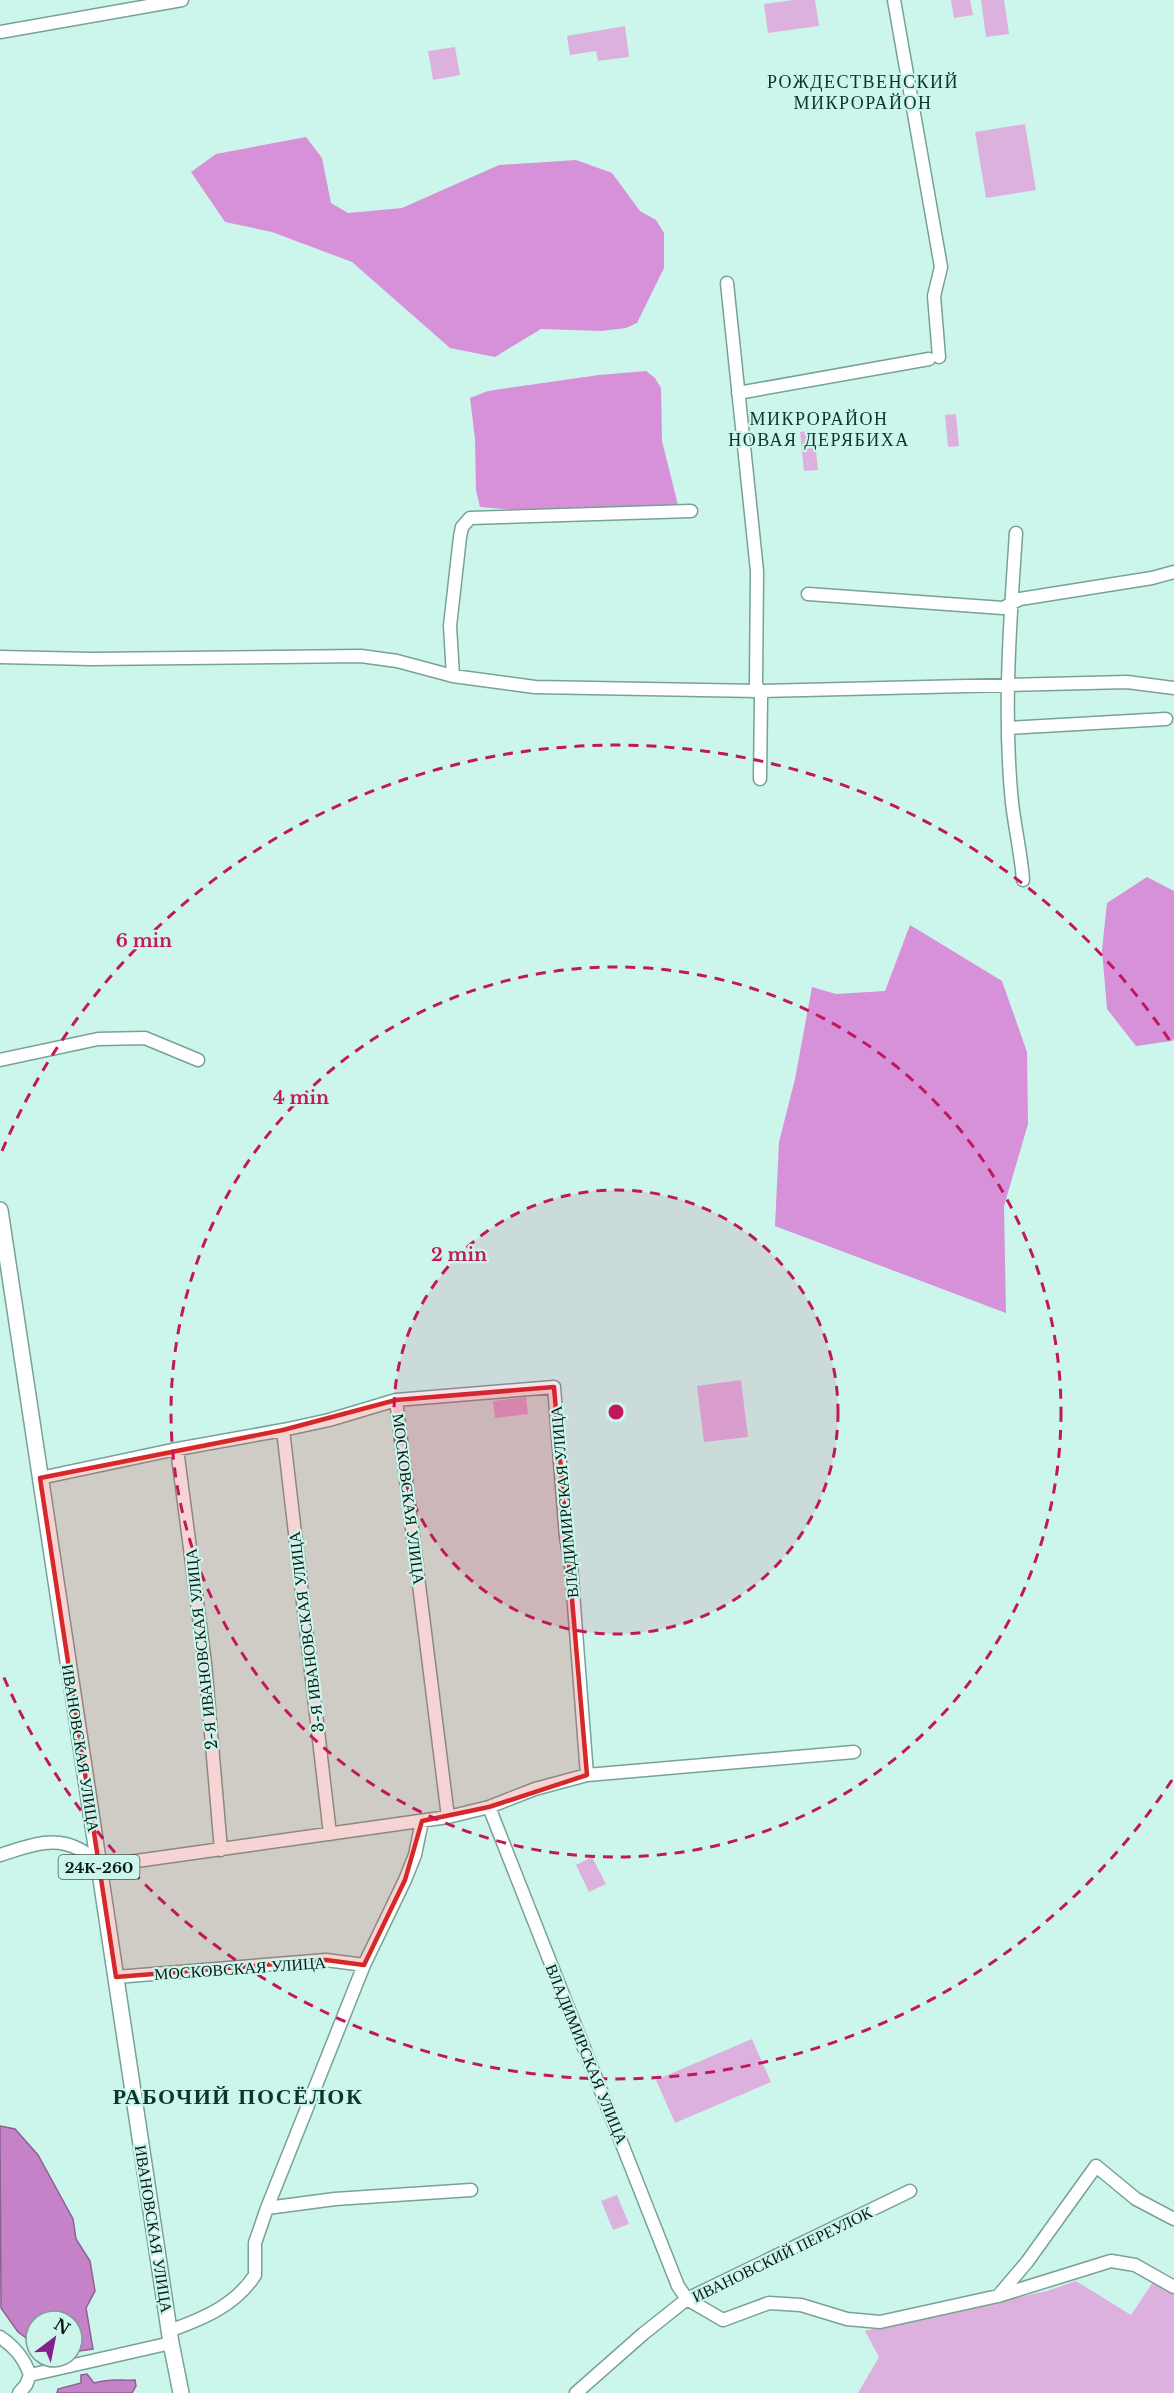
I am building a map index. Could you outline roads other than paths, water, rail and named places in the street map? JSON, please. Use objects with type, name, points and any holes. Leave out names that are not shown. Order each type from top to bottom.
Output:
[{"type":"main road","name":"ИВАНОВСКАЯ УЛИЦА","points":[[0,1210],[170,2337],[181,2393]]},
{"type":"street","points":[[0,32],[182,0]]},
{"type":"street","points":[[738,393],[934,358],[934,296],[941,267],[894,0]]},
{"type":"street","points":[[727,283],[757,571],[756,684],[761,697],[760,779]]},
{"type":"street","points":[[453,676],[450,626],[460,537],[462,527],[470,518],[691,511]]},
{"type":"street","points":[[1016,533],[1007,686],[1012,804],[1020,846],[1023,880]]},
{"type":"street","points":[[808,594],[1003,608],[1020,599],[1152,579],[1174,572]]},
{"type":"street","points":[[0,657],[91,660],[361,656],[397,661],[453,676],[535,687],[758,691],[1127,682],[1174,688]]},
{"type":"street","points":[[1008,728],[1166,719]]},
{"type":"street","points":[[0,1060],[98,1039],[144,1038],[198,1060]]},
{"type":"street","name":"ВЛАДИМИРСКАЯ УЛИЦА","points":[[396,1400],[554,1387],[587,1775]]},
{"type":"street","name":"МОСКОВСКАЯ УЛИЦА","points":[[40,1478],[329,1420],[396,1400],[448,1817]]},
{"type":"street","name":"3-Я ИВАНОВСКАЯ УЛИЦА","points":[[283,1430],[330,1834]]},
{"type":"street","name":"2-Я ИВАНОВСКАЯ УЛИЦА","points":[[177,1449],[205,1663],[221,1850]]},
{"type":"street","points":[[0,1855],[45,1842],[57,1842],[81,1850],[99,1863],[108,1865],[448,1817],[489,1807],[535,1790],[587,1775],[854,1752]]},
{"type":"street","name":"ВЛАДИМИРСКАЯ УЛИЦА","points":[[489,1807],[678,2286],[687,2299]]},
{"type":"street","points":[[30,2375],[112,2356],[170,2337],[208,2316],[237,2296],[255,2275],[255,2243],[267,2208],[363,1965],[405,1880],[415,1855],[422,1821]]},
{"type":"street","name":"МОСКОВСКАЯ УЛИЦА","points":[[116,1977],[326,1960],[363,1965]]},
{"type":"street","points":[[998,2296],[1027,2262],[1096,2166],[1136,2199],[1174,2219]]},
{"type":"street","points":[[267,2208],[335,2199],[471,2190]]},
{"type":"street","name":"ИВАНОВСКИЙ ПЕРЕУЛОК","points":[[576,2393],[687,2299],[910,2191]]},
{"type":"street","points":[[687,2299],[723,2320],[768,2303],[801,2305],[848,2319],[880,2322],[998,2296],[1111,2260],[1135,2265],[1174,2287]]},
{"type":"street","points":[[0,2337],[11,2345],[25,2361],[30,2375],[26,2385],[19,2393]]},
{"type":"district","name":"РОЖДЕСТВЕНСКИЙ МИКРОРАЙОН","points":[[863,92]]},
{"type":"district","name":"МИКРОРАЙОН НОВАЯ ДЕРЯБИХА","points":[[819,429]]},
{"type":"district","name":"РАБОЧИЙ ПОСЁЛОК","points":[[238,2096]]}]
